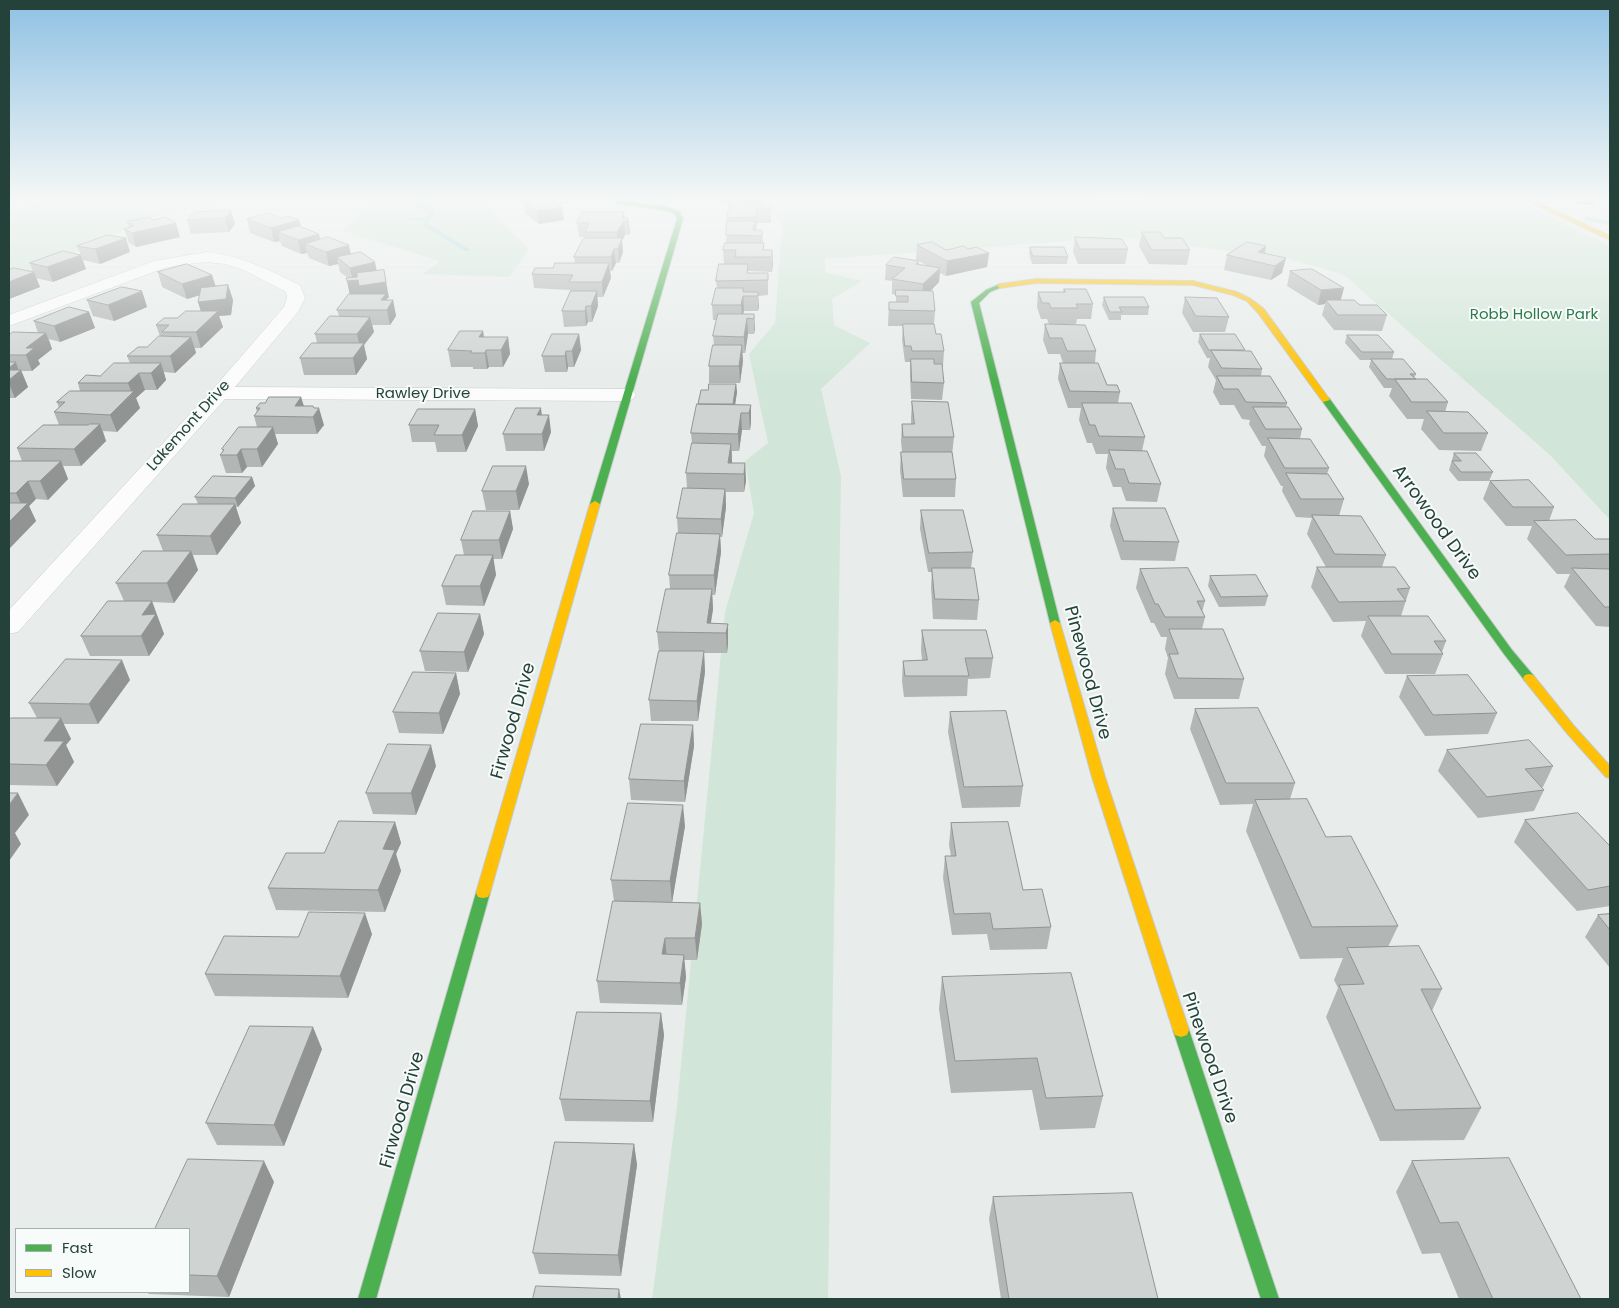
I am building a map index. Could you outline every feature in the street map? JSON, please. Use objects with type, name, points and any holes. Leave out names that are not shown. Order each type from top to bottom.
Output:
[{"type":"street","name":"Lakemont Drive","points":[[9,321],[160,264],[187,260]]},
{"type":"street","name":"Lakemont Drive","points":[[9,626],[220,392],[292,308],[296,298],[294,288],[231,260]]},
{"type":"street","name":"Firwood Drive","points":[[367,1299],[626,395],[667,260]]},
{"type":"street","name":"Pinewood Drive","points":[[1235,293],[1212,286],[1169,282],[1036,282],[1012,283],[993,288],[981,295],[976,302],[980,326],[1076,703],[1110,818],[1270,1299]]},
{"type":"street","name":"Arrowood Drive","points":[[1235,293],[1249,300],[1261,311],[1508,652],[1570,729],[1610,774]]},
{"type":"street","name":"Rawley Drive","points":[[220,392],[626,395]]},
{"type":"green space","points":[[9,260],[57,260],[27,273],[9,275]]},
{"type":"green space","points":[[437,260],[521,260],[509,277],[423,274],[440,261]]},
{"type":"green space","points":[[780,260],[825,260],[825,272],[862,281],[832,299],[834,325],[870,343],[821,389],[841,476],[828,1299],[652,1299],[677,1106],[725,612],[754,513],[745,461],[768,443],[749,354],[775,323]]},
{"type":"green space","name":"Robb Hollow Park","points":[[1294,260],[1610,260],[1610,520],[1550,455],[1344,275]]},
{"type":"building","points":[[38,260],[67,260],[47,267],[30,263]]},
{"type":"building","points":[[341,260],[372,260],[375,262],[350,268]]},
{"type":"building","points":[[891,260],[913,260],[919,261],[916,264],[940,268],[923,284],[892,279],[905,268],[886,265]]},
{"type":"building","points":[[1249,260],[1283,260],[1275,266]]},
{"type":"building","points":[[555,263],[609,263],[602,282],[569,282],[573,275],[532,274],[535,268],[553,268]]},
{"type":"building","points":[[187,264],[212,275],[182,284],[158,272]]},
{"type":"building","points":[[719,264],[748,264],[747,273],[768,273],[768,280],[716,281]]},
{"type":"building","points":[[14,268],[34,272],[9,282],[9,270]]},
{"type":"building","points":[[1312,269],[1344,288],[1321,290],[1290,271]]},
{"type":"building","points":[[384,270],[386,282],[359,286],[358,280],[347,281],[346,278],[357,277],[357,273]]},
{"type":"building","points":[[228,285],[226,299],[198,302],[201,288]]},
{"type":"building","points":[[122,287],[142,291],[108,305],[87,300]]},
{"type":"building","points":[[716,288],[743,288],[743,292],[758,292],[758,296],[743,296],[741,305],[712,305]]},
{"type":"building","points":[[1064,289],[1086,289],[1093,304],[1076,304],[1078,308],[1051,308],[1049,303],[1042,303],[1038,292],[1065,292]]},
{"type":"building","points":[[896,290],[933,291],[935,311],[889,310],[889,302],[908,302],[908,296],[896,296]]},
{"type":"building","points":[[571,291],[597,291],[591,306],[586,306],[585,311],[562,311]]},
{"type":"building","points":[[349,294],[386,294],[381,300],[393,300],[387,310],[337,310]]},
{"type":"building","points":[[1104,297],[1144,297],[1149,307],[1119,307],[1122,312],[1110,312]]},
{"type":"building","points":[[1185,297],[1217,298],[1229,317],[1196,316]]},
{"type":"building","points":[[1326,300],[1354,300],[1360,305],[1377,305],[1387,315],[1338,315]]},
{"type":"building","points":[[69,307],[89,312],[54,326],[34,321]]},
{"type":"building","points":[[186,311],[218,311],[196,332],[162,332],[169,325],[156,325],[164,318],[177,318]]},
{"type":"building","points":[[718,314],[754,314],[754,319],[747,318],[744,337],[713,336]]},
{"type":"building","points":[[330,316],[370,317],[357,334],[315,334]]},
{"type":"building","points":[[903,324],[934,324],[936,334],[941,334],[944,351],[912,351],[911,346],[905,346]]},
{"type":"building","points":[[1045,324],[1085,325],[1096,351],[1067,351],[1062,338],[1050,338]]},
{"type":"building","points":[[460,331],[483,331],[479,337],[508,337],[501,350],[470,353],[472,351],[448,350]]},
{"type":"building","points":[[13,332],[46,333],[26,348],[34,348],[26,355],[9,355],[9,335]]},
{"type":"building","points":[[552,334],[579,334],[572,351],[566,351],[565,356],[542,356]]},
{"type":"building","points":[[1200,334],[1235,334],[1245,350],[1209,350]]},
{"type":"building","points":[[1347,335],[1378,335],[1394,352],[1362,352]]},
{"type":"building","points":[[159,336],[191,337],[170,356],[127,356],[138,347],[147,347]]},
{"type":"building","points":[[312,343],[364,343],[353,358],[300,358]]},
{"type":"building","points":[[713,345],[742,345],[739,366],[709,366]]},
{"type":"building","points":[[1211,350],[1251,351],[1262,369],[1222,368]]},
{"type":"building","points":[[911,359],[934,359],[934,364],[942,364],[944,383],[912,382]]},
{"type":"building","points":[[1371,359],[1403,359],[1416,374],[1410,374],[1416,379],[1387,379]]},
{"type":"building","points":[[9,362],[16,362],[9,368]]},
{"type":"building","points":[[114,363],[161,363],[151,373],[139,373],[128,383],[78,383],[86,375],[100,376]]},
{"type":"building","points":[[1060,363],[1098,363],[1107,385],[1117,385],[1120,392],[1070,391]]},
{"type":"building","points":[[9,370],[21,370],[9,380]]},
{"type":"building","points":[[1217,376],[1270,376],[1287,403],[1246,402],[1238,389],[1224,389]]},
{"type":"building","points":[[1395,379],[1427,379],[1448,402],[1412,402]]},
{"type":"building","points":[[709,384],[736,384],[733,404],[698,404],[701,390],[708,390]]},
{"type":"building","points":[[70,391],[134,391],[110,415],[54,412],[65,402],[57,402]]},
{"type":"building","points":[[269,397],[301,397],[295,406],[319,408],[313,417],[254,416],[260,408],[256,408],[260,403],[265,403]]},
{"type":"building","points":[[912,401],[948,402],[954,437],[903,437],[902,424],[914,424]]},
{"type":"building","points":[[1082,403],[1131,403],[1145,437],[1099,436],[1095,425],[1090,425]]},
{"type":"building","points":[[697,404],[751,405],[749,413],[741,413],[738,434],[691,433]]},
{"type":"building","points":[[1253,407],[1288,407],[1302,429],[1266,429]]},
{"type":"building","points":[[516,408],[541,408],[537,415],[549,415],[542,434],[503,434]]},
{"type":"building","points":[[418,409],[475,409],[462,435],[434,435],[439,425],[409,425]]},
{"type":"building","points":[[1427,411],[1468,412],[1488,433],[1444,433]]},
{"type":"building","points":[[100,424],[74,449],[17,448],[43,425]]},
{"type":"building","points":[[239,427],[273,427],[257,449],[241,449],[237,455],[220,455],[224,450],[222,449]]},
{"type":"building","points":[[1268,438],[1310,439],[1329,468],[1285,468]]},
{"type":"building","points":[[692,443],[731,444],[728,463],[745,463],[744,474],[686,473]]},
{"type":"building","points":[[1109,450],[1147,451],[1161,484],[1129,483],[1124,469],[1116,469]]},
{"type":"building","points":[[901,452],[952,452],[956,479],[904,479]]},
{"type":"building","points":[[1454,453],[1476,453],[1493,472],[1461,472],[1452,461],[1461,461]]},
{"type":"building","points":[[9,461],[61,461],[40,481],[28,481],[16,493],[9,493]]},
{"type":"building","points":[[493,466],[526,466],[516,491],[482,491]]},
{"type":"building","points":[[1286,473],[1328,474],[1344,499],[1301,499]]},
{"type":"building","points":[[213,476],[252,477],[235,498],[195,497]]},
{"type":"building","points":[[1529,480],[1554,507],[1513,507],[1490,481]]},
{"type":"building","points":[[683,488],[725,489],[721,519],[677,518]]},
{"type":"building","points":[[9,503],[28,503],[9,522]]},
{"type":"building","points":[[183,504],[235,504],[210,536],[157,535]]},
{"type":"building","points":[[1113,508],[1165,508],[1179,542],[1124,541]]},
{"type":"building","points":[[921,510],[963,510],[973,552],[929,553]]},
{"type":"building","points":[[473,511],[510,511],[499,540],[461,540]]},
{"type":"building","points":[[1312,515],[1361,516],[1386,555],[1335,554]]},
{"type":"building","points":[[1576,520],[1595,539],[1610,539],[1610,554],[1566,555],[1534,521]]},
{"type":"building","points":[[677,533],[720,534],[714,575],[669,575]]},
{"type":"building","points":[[143,551],[191,551],[167,583],[116,583]]},
{"type":"building","points":[[456,555],[493,555],[480,586],[442,586]]},
{"type":"building","points":[[1317,567],[1395,567],[1410,588],[1397,589],[1406,601],[1339,602]]},
{"type":"building","points":[[932,568],[974,568],[979,600],[935,599]]},
{"type":"building","points":[[1188,568],[1205,601],[1197,601],[1205,617],[1165,617],[1158,604],[1155,604],[1140,569]]},
{"type":"building","points":[[1572,568],[1610,569],[1610,607],[1605,607]]},
{"type":"building","points":[[1256,575],[1268,596],[1221,597],[1210,576]]},
{"type":"building","points":[[666,589],[712,589],[707,623],[728,624],[726,633],[657,632]]},
{"type":"building","points":[[108,601],[152,601],[142,615],[156,614],[141,636],[81,636]]},
{"type":"building","points":[[438,613],[480,614],[464,652],[420,651]]},
{"type":"building","points":[[1368,616],[1428,616],[1446,641],[1434,641],[1443,654],[1392,654]]},
{"type":"building","points":[[1169,629],[1223,629],[1244,679],[1178,678],[1169,654],[1178,654]]},
{"type":"building","points":[[922,630],[986,630],[993,658],[965,658],[969,676],[905,676],[903,661],[927,660]]},
{"type":"building","points":[[659,651],[704,651],[697,701],[649,700]]},
{"type":"building","points":[[66,659],[122,660],[89,704],[29,703]]},
{"type":"building","points":[[413,672],[456,673],[439,713],[393,712]]},
{"type":"building","points":[[1468,675],[1497,713],[1433,715],[1407,676]]},
{"type":"building","points":[[1258,708],[1295,783],[1226,783],[1195,709]]},
{"type":"building","points":[[1006,711],[1023,786],[964,787],[950,712]]},
{"type":"building","points":[[11,718],[61,718],[44,741],[64,741],[46,765],[9,764],[9,720]]},
{"type":"building","points":[[641,724],[693,725],[684,781],[629,779]]},
{"type":"building","points":[[1529,740],[1553,766],[1525,769],[1544,790],[1487,797],[1447,750]]},
{"type":"building","points":[[388,744],[431,745],[411,793],[366,793]]},
{"type":"building","points":[[9,793],[18,793],[9,805]]},
{"type":"building","points":[[1307,799],[1326,837],[1351,836],[1398,926],[1312,927],[1255,800]]},
{"type":"building","points":[[628,803],[683,805],[670,881],[611,880]]},
{"type":"building","points":[[1578,813],[1610,846],[1610,886],[1588,890],[1525,820]]},
{"type":"building","points":[[339,821],[395,822],[383,849],[395,850],[378,890],[268,888],[286,853],[324,853]]},
{"type":"building","points":[[1008,822],[1023,890],[1042,889],[1051,927],[993,929],[990,913],[954,914],[945,856],[956,856],[951,823]]},
{"type":"building","points":[[613,901],[700,903],[695,938],[665,938],[662,954],[684,955],[680,983],[597,981]]},
{"type":"building","points":[[309,912],[365,913],[340,976],[205,974],[224,936],[298,937]]},
{"type":"building","points":[[1610,914],[1610,930],[1598,915]]},
{"type":"building","points":[[1419,946],[1442,989],[1421,989],[1481,1108],[1395,1110],[1339,985],[1364,984],[1347,948]]},
{"type":"building","points":[[1071,973],[1103,1096],[1046,1098],[1037,1058],[955,1061],[942,977]]},
{"type":"building","points":[[577,1012],[661,1013],[650,1101],[560,1099]]},
{"type":"building","points":[[250,1026],[313,1027],[274,1125],[206,1123]]},
{"type":"building","points":[[555,1142],[634,1144],[618,1255],[533,1253]]},
{"type":"building","points":[[1509,1158],[1581,1299],[1493,1299],[1458,1222],[1440,1223],[1412,1161]]},
{"type":"building","points":[[188,1159],[264,1161],[217,1276],[190,1275],[190,1228],[155,1228]]},
{"type":"building","points":[[1132,1193],[1158,1299],[1009,1299],[993,1197]]},
{"type":"building","points":[[536,1286],[619,1289],[618,1299],[533,1299]]},
{"type":"traffic: fast","points":[[595,504],[668,260]]},
{"type":"traffic: fast","points":[[1000,286],[988,291],[975,302],[1055,623]]},
{"type":"traffic: fast","points":[[1326,400],[1508,652],[1529,678]]},
{"type":"traffic: fast","points":[[367,1299],[483,893]]},
{"type":"traffic: fast","points":[[1181,1030],[1270,1299]]},
{"type":"traffic: slow","points":[[1000,286],[1036,281],[1193,283],[1235,293],[1249,300],[1261,311],[1326,400]]},
{"type":"traffic: slow","points":[[483,893],[595,504]]},
{"type":"traffic: slow","points":[[1055,623],[1098,777],[1181,1030]]},
{"type":"traffic: slow","points":[[1529,678],[1570,729],[1610,774]]}]
